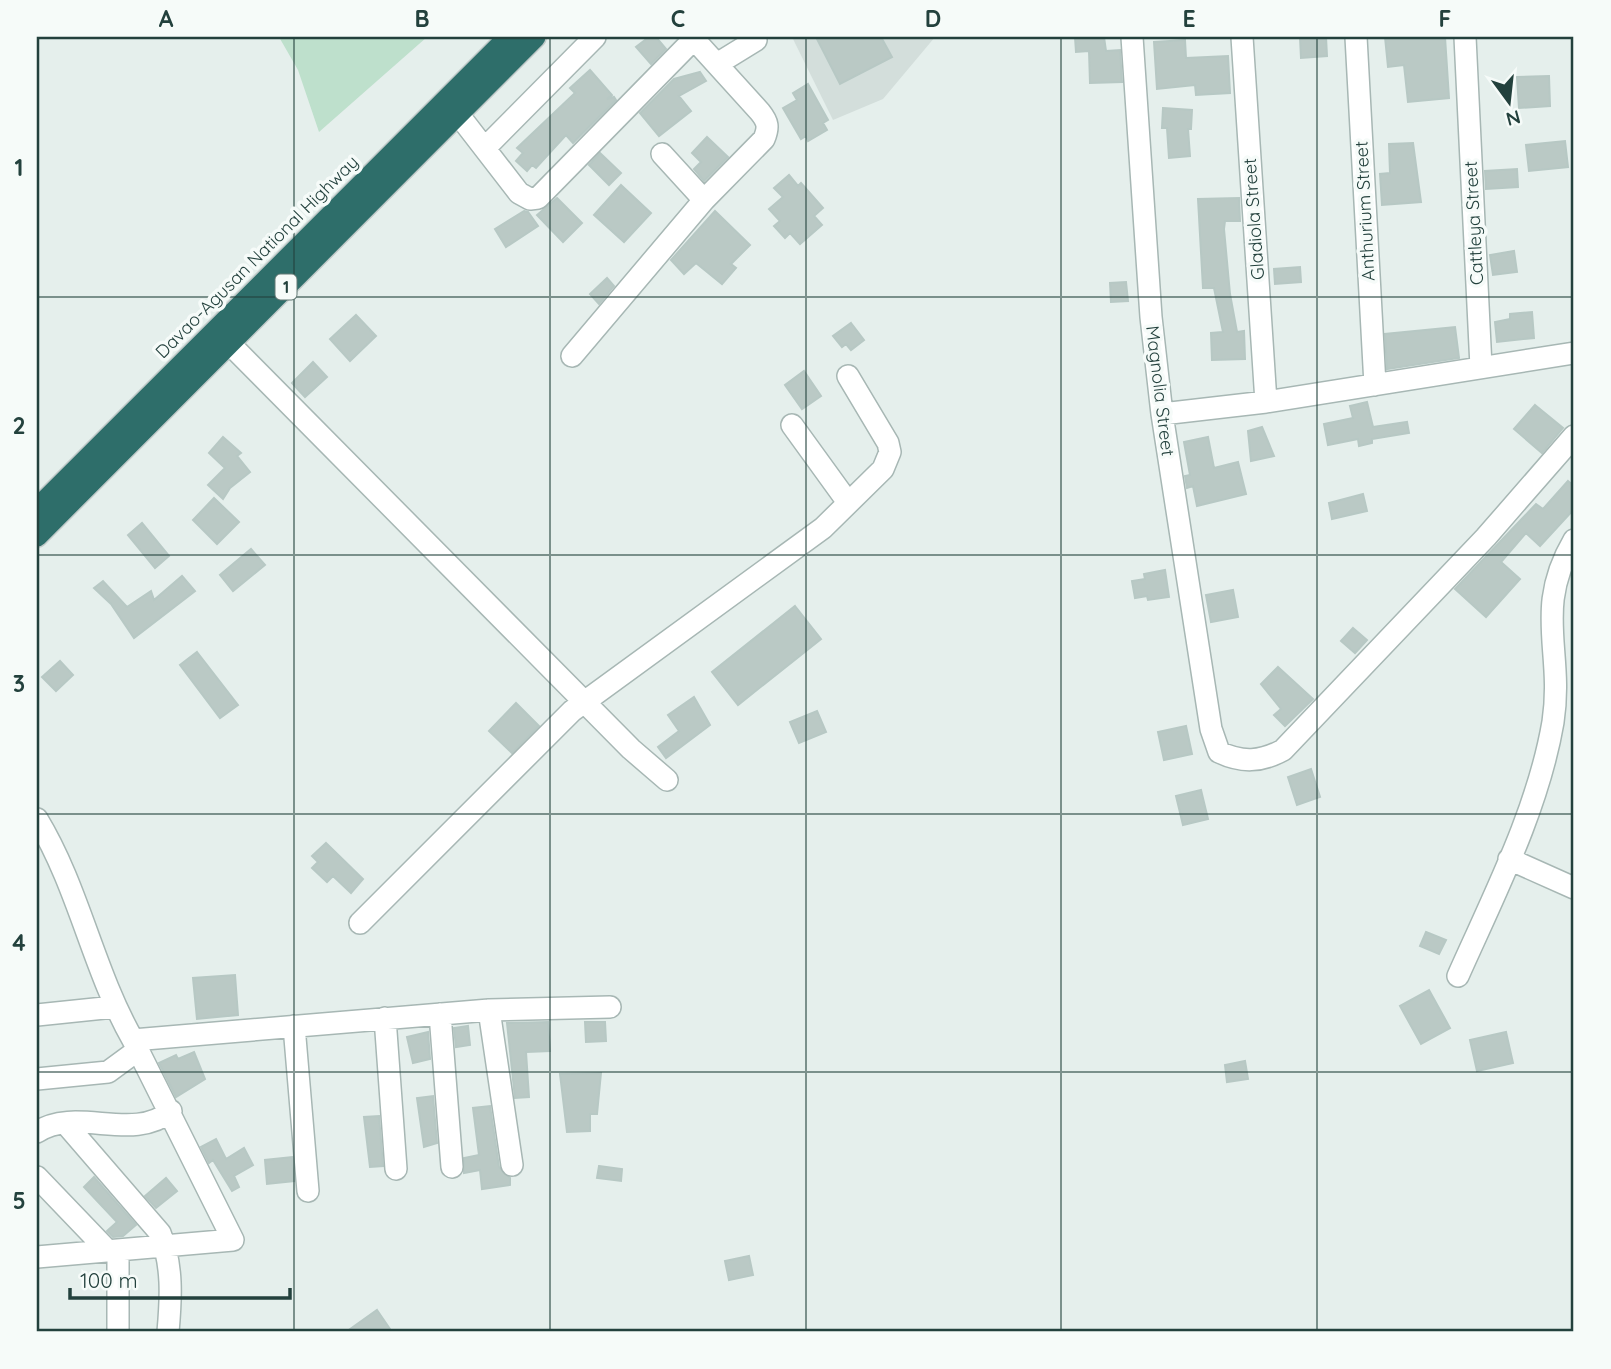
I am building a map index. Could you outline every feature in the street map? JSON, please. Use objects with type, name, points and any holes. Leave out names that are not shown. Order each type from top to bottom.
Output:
[{"type":"highway","name":"Davao-Agusan National Highway","points":[[37,536],[509,37]]},
{"type":"highway","name":"Davao-Agusan National Highway","points":[[37,509],[223,337],[458,114],[535,37]]},
{"type":"street","points":[[485,148],[595,37]]},
{"type":"street","name":"Magnolia Street","points":[[1132,37],[1151,317],[1162,414],[1214,742],[1219,752],[1231,758],[1252,761],[1268,758],[1283,750],[1570,449]]},
{"type":"street","name":"Gladiola Street","points":[[1242,37],[1266,402]]},
{"type":"street","name":"Anthurium Street","points":[[1356,37],[1375,385]]},
{"type":"street","name":"Cattleya Street","points":[[1465,37],[1481,367]]},
{"type":"street","points":[[458,114],[519,193],[530,199],[538,198],[693,38],[767,122],[768,130],[764,139],[704,200],[572,356]]},
{"type":"street","points":[[717,64],[756,40]]},
{"type":"street","points":[[662,154],[704,200]]},
{"type":"street","points":[[223,337],[631,749],[667,780]]},
{"type":"street","points":[[1162,414],[1266,402],[1574,353]]},
{"type":"street","points":[[360,923],[583,701],[808,541],[883,468],[890,452],[848,376]]},
{"type":"street","points":[[792,425],[847,501]]},
{"type":"street","points":[[1458,976],[1509,859],[1543,768],[1553,720],[1555,662],[1550,616],[1551,595],[1563,559],[1574,540]]},
{"type":"street","points":[[37,819],[56,849],[114,1007],[171,1111],[233,1240],[37,1258]]},
{"type":"street","points":[[1509,859],[1574,888]]},
{"type":"street","points":[[37,1015],[114,1007]]},
{"type":"street","points":[[37,1079],[108,1072],[136,1045],[385,1018],[489,1010],[610,1007]]},
{"type":"street","points":[[489,1010],[512,1165]]},
{"type":"street","points":[[440,1014],[452,1167]]},
{"type":"street","points":[[385,1018],[396,1169]]},
{"type":"street","points":[[294,1026],[308,1191]]},
{"type":"street","points":[[37,1132],[55,1123],[146,1125],[171,1111]]},
{"type":"street","points":[[65,1123],[145,1213],[166,1246],[171,1285],[168,1332]]},
{"type":"street","points":[[37,1177],[113,1251],[118,1332]]},
{"type":"shaded area","points":[[792,37],[935,37],[883,99],[833,120]]},
{"type":"green space","points":[[279,37],[427,37],[319,132],[298,70]]},
{"type":"building","points":[[649,37],[656,37],[666,49],[651,64],[636,47]]},
{"type":"building","points":[[816,37],[881,37],[892,57],[840,84]]},
{"type":"building","points":[[1075,37],[1104,37],[1106,51],[1120,50],[1122,82],[1090,83],[1089,51],[1076,52]]},
{"type":"building","points":[[1300,37],[1326,37],[1327,56],[1301,58]]},
{"type":"building","points":[[1385,37],[1445,37],[1449,98],[1408,102],[1404,65],[1388,67]]},
{"type":"building","points":[[1185,40],[1186,58],[1228,56],[1230,93],[1196,95],[1195,85],[1157,89],[1154,42]]},
{"type":"building","points":[[590,70],[612,95],[607,99],[614,97],[616,100],[573,143],[566,135],[536,168],[532,165],[527,171],[516,161],[523,153],[517,148],[575,93],[570,88]]},
{"type":"building","points":[[700,72],[706,81],[679,96],[691,111],[659,136],[640,113],[674,79]]},
{"type":"building","points":[[1549,76],[1550,106],[1519,108],[1517,77]]},
{"type":"building","points":[[808,84],[828,120],[823,123],[827,130],[808,141],[806,136],[801,139],[783,108],[797,100],[793,93]]},
{"type":"building","points":[[1163,108],[1192,110],[1191,129],[1188,129],[1190,156],[1169,158],[1167,128],[1162,128]]},
{"type":"building","points":[[707,137],[728,157],[704,181],[694,169],[701,162],[692,153]]},
{"type":"building","points":[[1565,141],[1568,167],[1529,171],[1526,145]]},
{"type":"building","points":[[1413,143],[1421,202],[1382,205],[1380,174],[1390,173],[1389,144]]},
{"type":"building","points":[[600,153],[621,173],[609,185],[589,165]]},
{"type":"building","points":[[1517,169],[1518,187],[1486,189],[1485,171]]},
{"type":"building","points":[[789,175],[798,186],[801,183],[823,208],[814,216],[822,225],[800,244],[790,233],[785,238],[774,226],[780,221],[769,209],[783,197],[774,188]]},
{"type":"building","points":[[621,185],[651,213],[624,242],[594,215]]},
{"type":"building","points":[[557,198],[582,223],[563,242],[537,215]]},
{"type":"building","points":[[1239,198],[1240,221],[1225,221],[1224,229],[1230,294],[1237,332],[1244,331],[1245,359],[1212,360],[1211,333],[1223,332],[1214,288],[1203,288],[1198,199]]},
{"type":"building","points":[[524,211],[528,212],[538,226],[506,247],[495,229]]},
{"type":"building","points":[[715,211],[750,245],[731,264],[736,268],[722,284],[696,263],[684,274],[671,260]]},
{"type":"building","points":[[1514,251],[1517,272],[1493,275],[1490,255]]},
{"type":"building","points":[[1300,267],[1301,282],[1275,284],[1274,269]]},
{"type":"building","points":[[607,278],[614,286],[599,304],[590,294]]},
{"type":"building","points":[[1126,282],[1128,301],[1111,302],[1110,283]]},
{"type":"building","points":[[1532,312],[1534,338],[1497,342],[1495,322],[1510,319],[1510,314]]},
{"type":"building","points":[[356,315],[376,336],[350,361],[330,339]]},
{"type":"building","points":[[851,323],[864,340],[851,350],[846,344],[842,347],[833,336]]},
{"type":"building","points":[[1455,327],[1459,358],[1387,369],[1385,334]]},
{"type":"building","points":[[313,362],[327,377],[305,397],[292,383]]},
{"type":"building","points":[[804,371],[821,396],[802,409],[785,385]]},
{"type":"building","points":[[1367,402],[1373,427],[1407,422],[1409,433],[1372,439],[1372,443],[1359,446],[1358,439],[1328,445],[1324,424],[1353,418],[1350,406]]},
{"type":"building","points":[[1535,405],[1563,428],[1542,453],[1514,429]]},
{"type":"building","points":[[1262,427],[1274,456],[1251,461],[1248,431]]},
{"type":"building","points":[[223,437],[241,453],[237,456],[250,472],[230,488],[223,499],[208,485],[225,468],[209,453]]},
{"type":"building","points":[[1208,437],[1214,468],[1238,462],[1246,494],[1197,506],[1193,486],[1187,488],[1185,476],[1190,475],[1184,442]]},
{"type":"building","points":[[1568,481],[1574,486],[1574,509],[1540,546],[1526,533],[1501,562],[1520,579],[1486,617],[1455,589],[1536,504],[1543,509]]},
{"type":"building","points":[[1363,494],[1367,511],[1332,519],[1329,503]]},
{"type":"building","points":[[214,498],[239,522],[217,544],[193,520]]},
{"type":"building","points":[[142,523],[169,556],[155,568],[128,535]]},
{"type":"building","points":[[251,549],[265,565],[233,591],[220,575]]},
{"type":"building","points":[[1165,570],[1169,597],[1148,600],[1147,596],[1135,598],[1132,581],[1145,579],[1144,574]]},
{"type":"building","points":[[182,576],[195,591],[134,638],[111,604],[94,588],[103,581],[127,607],[151,591],[154,600]]},
{"type":"building","points":[[1233,590],[1238,617],[1211,622],[1206,595]]},
{"type":"building","points":[[795,606],[821,639],[738,705],[712,672]]},
{"type":"building","points":[[1353,628],[1367,640],[1355,653],[1341,641]]},
{"type":"building","points":[[197,652],[238,705],[220,718],[180,665]]},
{"type":"building","points":[[60,661],[73,675],[56,691],[42,677]]},
{"type":"building","points":[[1278,667],[1313,699],[1285,726],[1274,715],[1281,709],[1261,684]]},
{"type":"building","points":[[694,697],[710,725],[666,758],[658,747],[679,731],[668,715]]},
{"type":"building","points":[[516,703],[539,726],[512,753],[489,731]]},
{"type":"building","points":[[817,711],[826,732],[799,743],[790,722]]},
{"type":"building","points":[[1186,726],[1192,754],[1164,760],[1158,732]]},
{"type":"building","points":[[1311,769],[1320,797],[1297,805],[1288,777]]},
{"type":"building","points":[[1201,790],[1208,819],[1183,825],[1176,796]]},
{"type":"building","points":[[326,843],[363,879],[351,893],[333,876],[327,882],[312,868],[318,862],[312,856]]},
{"type":"building","points":[[1426,932],[1446,940],[1439,954],[1420,946]]},
{"type":"building","points":[[235,975],[238,1015],[197,1019],[193,978]]},
{"type":"building","points":[[1429,990],[1450,1028],[1421,1044],[1400,1006]]},
{"type":"building","points":[[548,1022],[550,1051],[526,1052],[529,1097],[515,1098],[507,1023]]},
{"type":"building","points":[[585,1022],[605,1022],[606,1041],[586,1042]]},
{"type":"building","points":[[468,1026],[470,1045],[456,1047],[454,1028]]},
{"type":"building","points":[[428,1032],[430,1059],[413,1063],[407,1037]]},
{"type":"building","points":[[1506,1032],[1513,1063],[1477,1071],[1470,1040]]},
{"type":"building","points":[[194,1052],[205,1079],[176,1097],[159,1063],[176,1055],[178,1059]]},
{"type":"building","points":[[1245,1061],[1248,1079],[1227,1082],[1225,1065]]},
{"type":"building","points":[[601,1073],[597,1114],[590,1114],[590,1131],[567,1132],[560,1074]]},
{"type":"building","points":[[433,1096],[437,1143],[424,1147],[417,1098]]},
{"type":"building","points":[[490,1106],[499,1167],[510,1178],[510,1185],[482,1189],[480,1170],[464,1173],[464,1158],[479,1155],[473,1108]]},
{"type":"building","points":[[379,1116],[383,1166],[370,1167],[364,1117]]},
{"type":"building","points":[[216,1139],[226,1159],[244,1148],[253,1165],[234,1176],[239,1187],[232,1191],[213,1160],[209,1163],[201,1147]]},
{"type":"building","points":[[292,1157],[294,1181],[267,1184],[265,1160]]},
{"type":"building","points":[[599,1166],[622,1169],[621,1181],[597,1178]]},
{"type":"building","points":[[94,1177],[136,1225],[123,1236],[113,1237],[107,1231],[117,1222],[84,1187]]},
{"type":"building","points":[[166,1178],[177,1191],[156,1208],[145,1196]]},
{"type":"building","points":[[749,1256],[753,1275],[729,1280],[725,1261]]},
{"type":"building","points":[[377,1310],[392,1332],[346,1332]]}]
